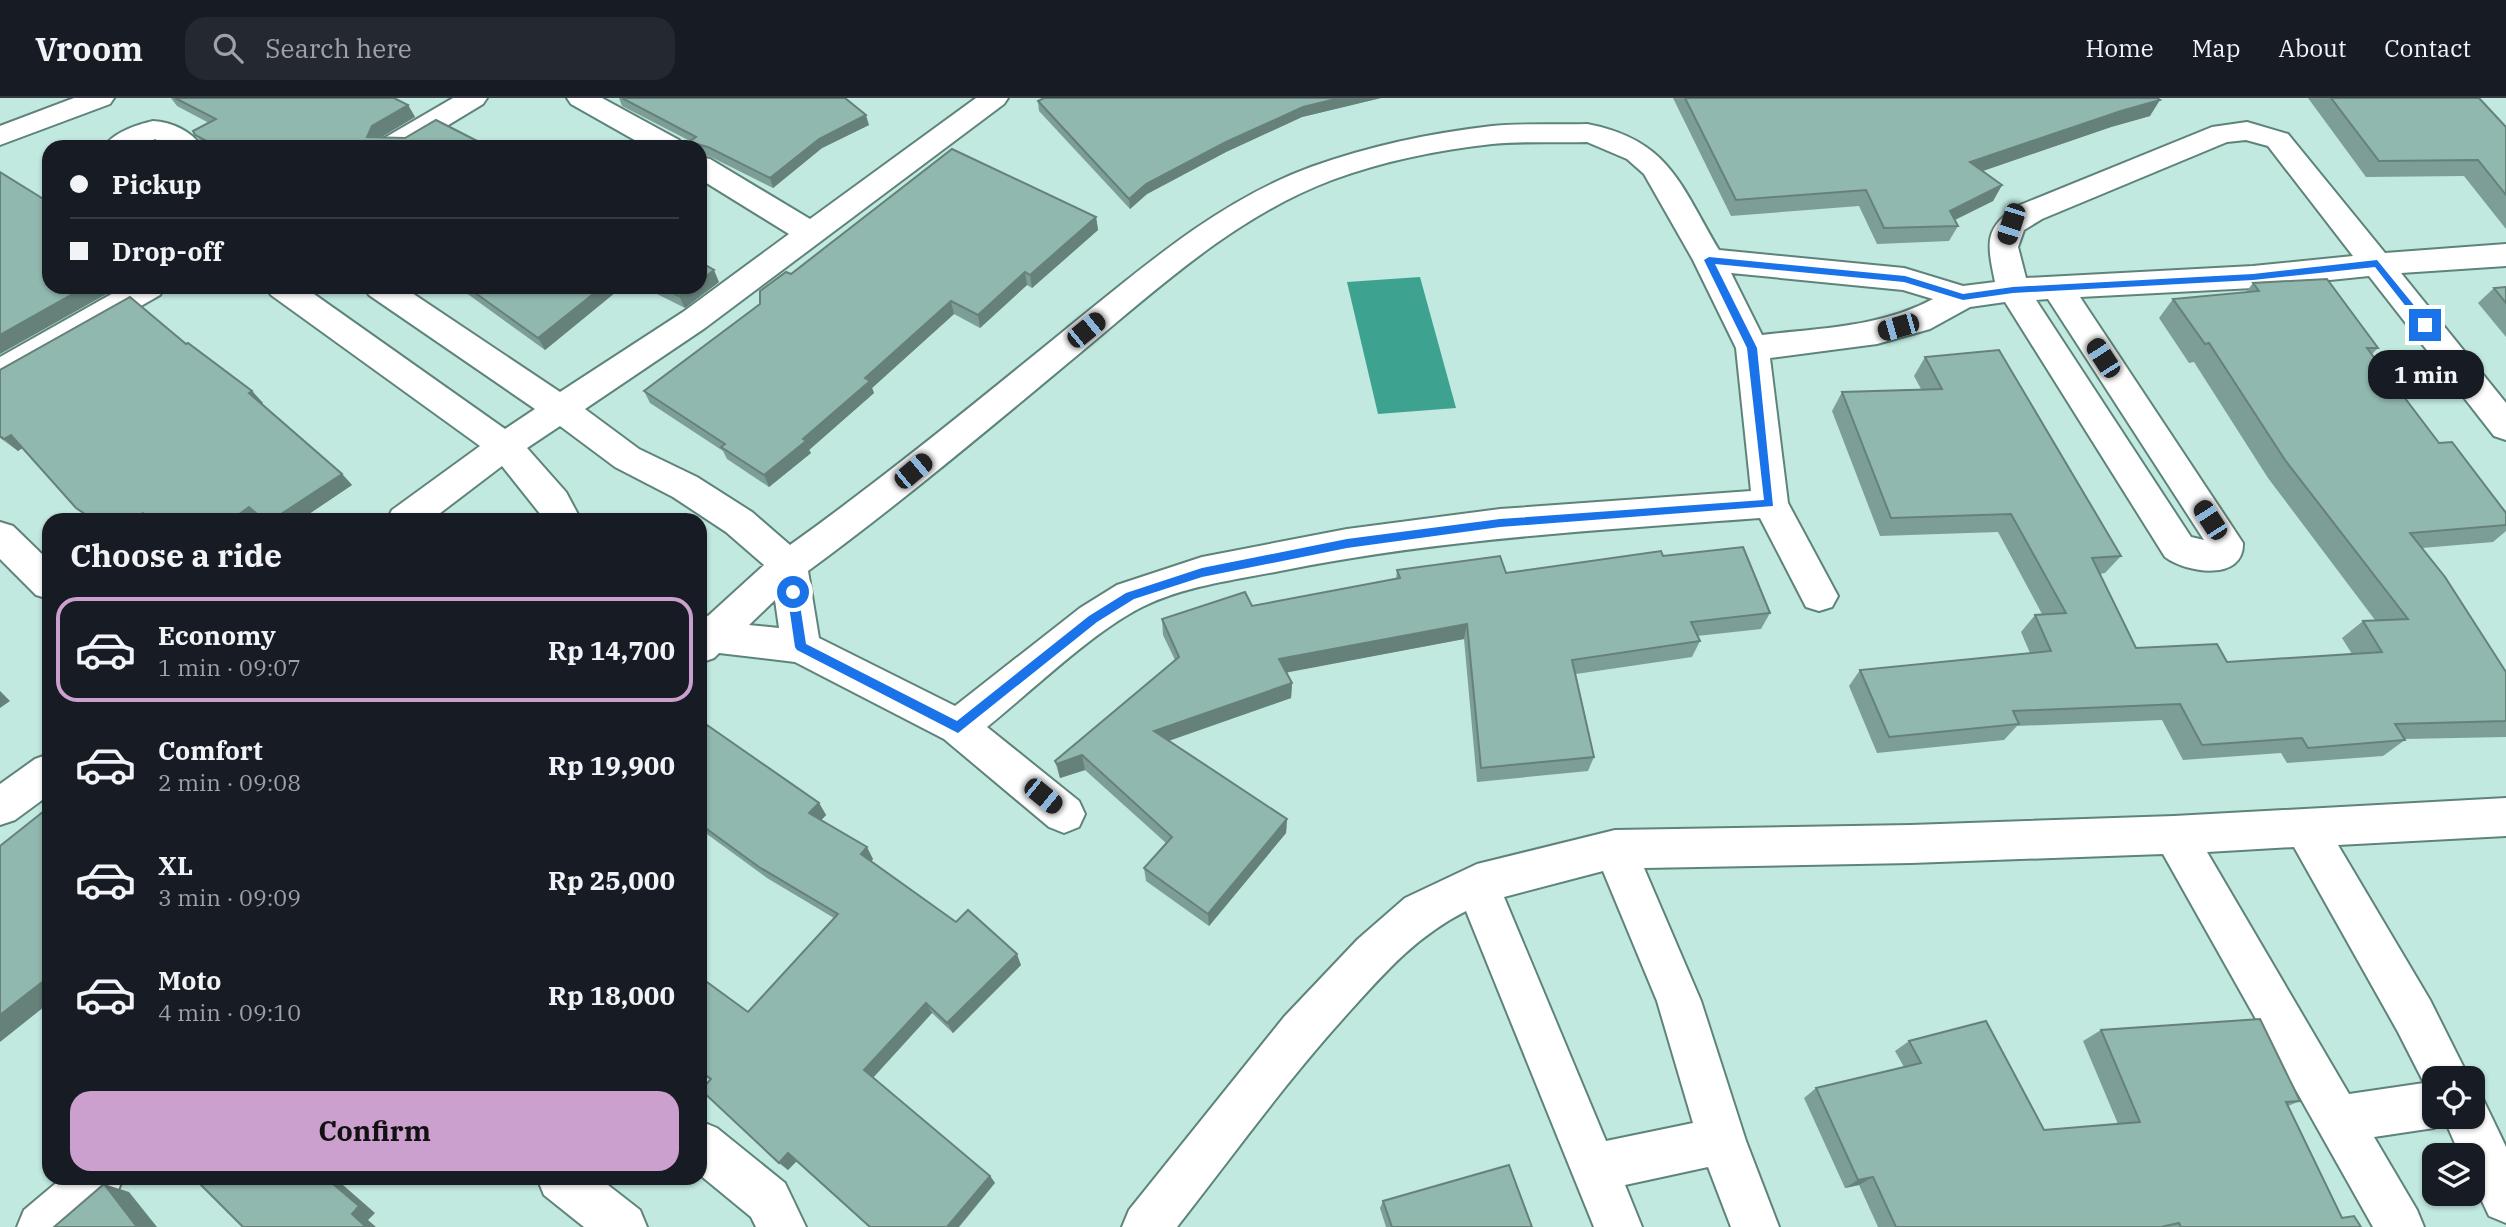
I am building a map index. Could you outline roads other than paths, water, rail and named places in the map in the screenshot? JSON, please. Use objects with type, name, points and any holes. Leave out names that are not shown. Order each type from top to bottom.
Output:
[{"type":"street","points":[[0,136],[100,98]]},
{"type":"street","points":[[403,140],[473,98]]},
{"type":"street","points":[[581,98],[656,140]]},
{"type":"street","points":[[414,513],[505,446],[694,320],[812,234],[981,101]]},
{"type":"street","points":[[132,140],[151,130],[165,130],[178,140]]},
{"type":"street","points":[[2057,288],[2225,543],[2225,550],[2220,556],[2187,554],[2178,547],[2013,290],[2003,247],[2011,224],[2031,212],[2222,133],[2247,131],[2278,140],[2506,427]]},
{"type":"street","points":[[707,635],[789,565],[877,501],[1155,274],[1222,225],[1269,197],[1307,180],[1380,154],[1493,135],[1587,133],[1624,144],[1648,160],[1709,260],[1752,348],[1769,503],[1819,596]]},
{"type":"street","points":[[707,170],[812,234]]},
{"type":"street","points":[[1752,348],[1877,333],[1919,321],[1963,297],[2013,290],[2253,277],[2377,264],[2506,255]]},
{"type":"street","points":[[1709,260],[1905,279],[1963,297]]},
{"type":"street","points":[[0,372],[137,294]]},
{"type":"street","points":[[292,294],[505,446],[553,502],[559,513]]},
{"type":"street","points":[[390,294],[560,409],[627,458],[685,487],[739,522],[789,565],[801,647]]},
{"type":"street","points":[[958,727],[1093,619],[1130,596],[1202,572],[1347,543],[1500,523],[1769,503]]},
{"type":"street","points":[[0,536],[42,577]]},
{"type":"street","points":[[707,638],[801,647],[958,727],[1064,814]]},
{"type":"street","points":[[0,807],[42,777]]},
{"type":"street","points":[[1146,1227],[1300,1033],[1373,954],[1420,912],[1477,884],[1615,849],[1911,844],[2174,835],[2506,817]]},
{"type":"street","points":[[2305,827],[2401,993],[2440,1066]]},
{"type":"street","points":[[2174,835],[2400,1227]]},
{"type":"street","points":[[1615,849],[1679,1001],[1721,1141],[1755,1227]]},
{"type":"street","points":[[1477,884],[1618,1227]]},
{"type":"street","points":[[2338,1119],[2422,1107]]},
{"type":"street","points":[[2472,1129],[2506,1199]]},
{"type":"street","points":[[1592,1167],[1721,1141]]},
{"type":"street","points":[[707,1151],[768,1200],[782,1227]]},
{"type":"street","points":[[41,1227],[91,1185]]},
{"type":"street","points":[[570,1185],[623,1227]]}]
